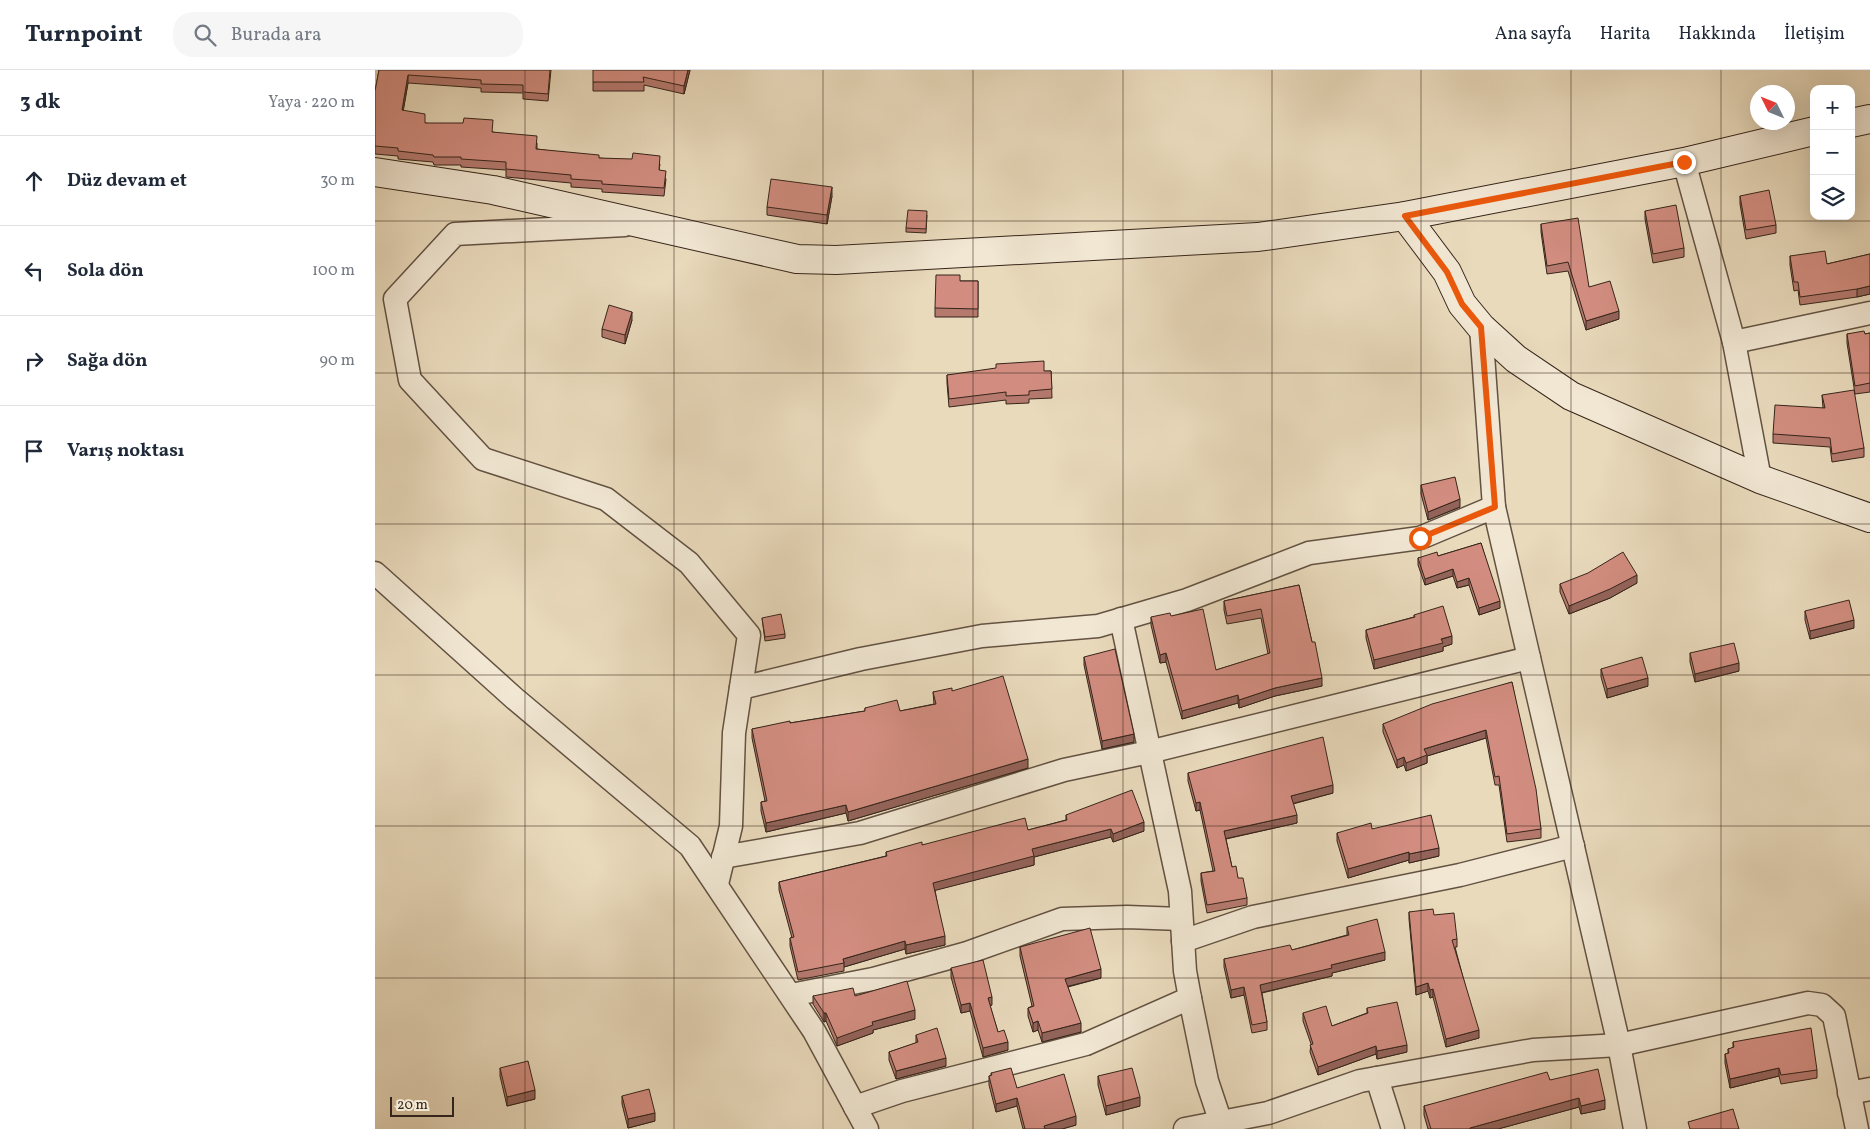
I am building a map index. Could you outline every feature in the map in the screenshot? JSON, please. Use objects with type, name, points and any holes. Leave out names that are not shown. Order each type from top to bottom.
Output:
[{"type":"main road","points":[[1855,122],[1870,119]]},
{"type":"main road","points":[[375,172],[493,190],[788,257],[836,260],[1258,237],[1405,216],[1684,162],[1810,132]]},
{"type":"main road","points":[[1405,216],[1447,272],[1462,304],[1481,327],[1516,359],[1571,396],[1760,479],[1870,518]]},
{"type":"street","points":[[1684,162],[1734,342],[1760,479]]},
{"type":"street","points":[[643,224],[455,234],[395,299],[410,380],[483,459],[606,499],[689,563],[749,635],[734,733],[731,826],[717,884]]},
{"type":"street","points":[[1734,342],[1870,313]]},
{"type":"street","points":[[1481,327],[1495,507],[1619,1045],[1635,1129]]},
{"type":"street","points":[[741,688],[861,658],[982,636],[1098,626],[1187,600],[1309,553],[1420,538],[1495,507]]},
{"type":"street","points":[[375,573],[514,698],[690,846],[814,1031],[867,1129]]},
{"type":"street","points":[[1121,619],[1180,891],[1185,971],[1190,998],[1207,1081],[1221,1125]]},
{"type":"street","points":[[723,857],[860,833],[1064,770],[1149,752],[1529,658]]},
{"type":"street","points":[[1183,941],[1253,917],[1460,875],[1573,846]]},
{"type":"street","points":[[791,995],[892,974],[967,953],[1062,919],[1127,916],[1181,919]]},
{"type":"street","points":[[855,1107],[902,1091],[1086,1044],[1190,998]]},
{"type":"street","points":[[1185,1129],[1221,1125],[1268,1113],[1360,1081],[1533,1050],[1619,1045],[1815,1003],[1829,1010],[1834,1016],[1860,1091],[1857,1129]]},
{"type":"street","points":[[1377,1078],[1393,1129]]},
{"type":"building","points":[[379,70],[550,70],[548,94],[523,92],[523,85],[481,84],[481,80],[408,75],[402,110],[425,114],[425,123],[463,123],[464,118],[493,120],[492,132],[537,136],[536,149],[599,155],[599,158],[632,159],[633,153],[660,156],[659,170],[666,171],[664,188],[602,184],[602,181],[571,179],[571,175],[506,169],[506,162],[461,159],[461,157],[434,157],[433,155],[398,151],[398,148],[375,146],[375,91]]},
{"type":"building","points":[[593,70],[688,70],[684,86],[643,77],[644,82],[593,82]]},
{"type":"building","points":[[771,179],[832,187],[827,215],[767,207]]},
{"type":"building","points":[[1769,190],[1776,225],[1746,230],[1740,196]]},
{"type":"building","points":[[1676,205],[1684,248],[1653,254],[1645,211]]},
{"type":"building","points":[[908,210],[927,211],[926,229],[906,228]]},
{"type":"building","points":[[1578,218],[1589,287],[1610,281],[1619,311],[1586,321],[1568,262],[1547,266],[1541,224]]},
{"type":"building","points":[[1825,251],[1827,264],[1870,254],[1870,286],[1800,297],[1798,282],[1794,282],[1790,256]]},
{"type":"building","points":[[936,275],[960,275],[960,281],[978,281],[978,309],[935,308]]},
{"type":"building","points":[[609,305],[632,312],[625,335],[602,329]]},
{"type":"building","points":[[1864,331],[1865,334],[1870,333],[1870,383],[1855,386],[1847,334]]},
{"type":"building","points":[[1044,361],[1044,371],[1051,371],[1052,389],[1029,391],[1029,395],[1006,396],[1006,392],[949,399],[947,375],[996,368],[996,364]]},
{"type":"building","points":[[1854,390],[1864,448],[1832,454],[1830,438],[1773,434],[1775,405],[1825,408],[1822,395]]},
{"type":"building","points":[[1455,477],[1460,499],[1428,512],[1421,485]]},
{"type":"building","points":[[1481,543],[1500,601],[1479,608],[1469,578],[1457,582],[1453,569],[1425,579],[1418,558],[1437,552],[1438,556]]},
{"type":"building","points":[[1623,552],[1637,575],[1610,589],[1569,606],[1560,584],[1588,573]]},
{"type":"building","points":[[1299,585],[1312,642],[1315,642],[1322,678],[1275,688],[1239,700],[1238,695],[1182,711],[1166,653],[1160,655],[1151,617],[1170,613],[1171,616],[1203,609],[1216,670],[1270,653],[1261,609],[1227,616],[1224,601]]},
{"type":"building","points":[[1849,600],[1854,620],[1810,631],[1805,611]]},
{"type":"building","points":[[1443,606],[1452,636],[1441,639],[1443,643],[1374,660],[1366,630],[1415,617],[1414,615]]},
{"type":"building","points":[[781,614],[785,634],[765,637],[762,618]]},
{"type":"building","points":[[1734,643],[1739,663],[1695,674],[1690,653]]},
{"type":"building","points":[[1115,649],[1134,734],[1102,741],[1084,657]]},
{"type":"building","points":[[1642,657],[1648,678],[1607,689],[1601,669]]},
{"type":"building","points":[[1003,676],[1028,759],[848,812],[846,805],[766,823],[761,802],[767,801],[752,729],[790,721],[790,723],[865,711],[865,708],[897,700],[900,711],[936,704],[933,692],[952,688],[952,691]]},
{"type":"building","points":[[1512,682],[1536,789],[1541,829],[1507,834],[1499,776],[1495,777],[1486,730],[1424,749],[1427,755],[1406,763],[1404,757],[1397,760],[1383,724],[1432,704]]},
{"type":"building","points":[[1323,737],[1333,785],[1291,796],[1297,815],[1224,831],[1232,867],[1236,866],[1238,878],[1243,878],[1247,898],[1207,905],[1201,873],[1215,871],[1200,802],[1196,803],[1188,773]]},
{"type":"building","points":[[1132,790],[1144,822],[1113,834],[1111,829],[1032,849],[1034,856],[933,883],[945,936],[906,945],[905,941],[843,959],[844,963],[798,972],[790,938],[794,937],[779,882],[887,856],[886,852],[922,842],[922,845],[1025,818],[1028,830],[1067,820],[1066,815]]},
{"type":"building","points":[[1431,815],[1439,848],[1409,854],[1409,852],[1348,869],[1337,833],[1371,823],[1372,829]]},
{"type":"building","points":[[1433,909],[1434,915],[1454,913],[1457,939],[1452,940],[1479,1030],[1446,1039],[1433,989],[1430,990],[1428,983],[1416,987],[1409,912]]},
{"type":"building","points":[[1377,919],[1385,952],[1331,965],[1332,968],[1260,985],[1267,1022],[1252,1025],[1244,987],[1231,990],[1224,959],[1290,945],[1292,950],[1349,935],[1347,927]]},
{"type":"building","points":[[1090,928],[1101,969],[1065,979],[1081,1023],[1042,1033],[1038,1021],[1033,1023],[1028,1008],[1034,1006],[1020,947]]},
{"type":"building","points":[[983,960],[992,997],[988,998],[998,1032],[1004,1030],[1008,1042],[983,1048],[970,1003],[961,1005],[951,968]]},
{"type":"building","points":[[907,981],[915,1010],[872,1022],[873,1025],[837,1038],[826,1013],[824,1013],[813,996],[853,988],[855,996]]},
{"type":"building","points":[[1397,1002],[1407,1045],[1377,1051],[1376,1046],[1318,1067],[1310,1045],[1313,1044],[1303,1013],[1326,1006],[1332,1026],[1368,1013],[1367,1008]]},
{"type":"building","points":[[937,1028],[946,1058],[896,1071],[889,1052],[918,1042],[916,1035]]},
{"type":"building","points":[[1811,1028],[1817,1070],[1781,1075],[1779,1068],[1730,1079],[1725,1054],[1729,1053],[1728,1049],[1734,1047],[1733,1042]]},
{"type":"building","points":[[528,1061],[535,1090],[507,1097],[500,1068]]},
{"type":"building","points":[[1011,1068],[1017,1088],[1064,1074],[1076,1116],[1044,1126],[1045,1129],[1025,1129],[1017,1098],[996,1104],[989,1076],[992,1075],[991,1073]]},
{"type":"building","points":[[1132,1068],[1140,1097],[1106,1106],[1098,1076]]},
{"type":"building","points":[[1598,1069],[1605,1100],[1581,1106],[1579,1098],[1470,1129],[1431,1129],[1424,1106],[1547,1072],[1550,1080]]},
{"type":"building","points":[[649,1089],[655,1113],[628,1119],[622,1096]]},
{"type":"building","points":[[1733,1109],[1739,1129],[1690,1129],[1688,1122]]},
{"type":"route","points":[[1420,538],[1495,507],[1481,327],[1462,304],[1447,272],[1405,216],[1684,162]]}]
